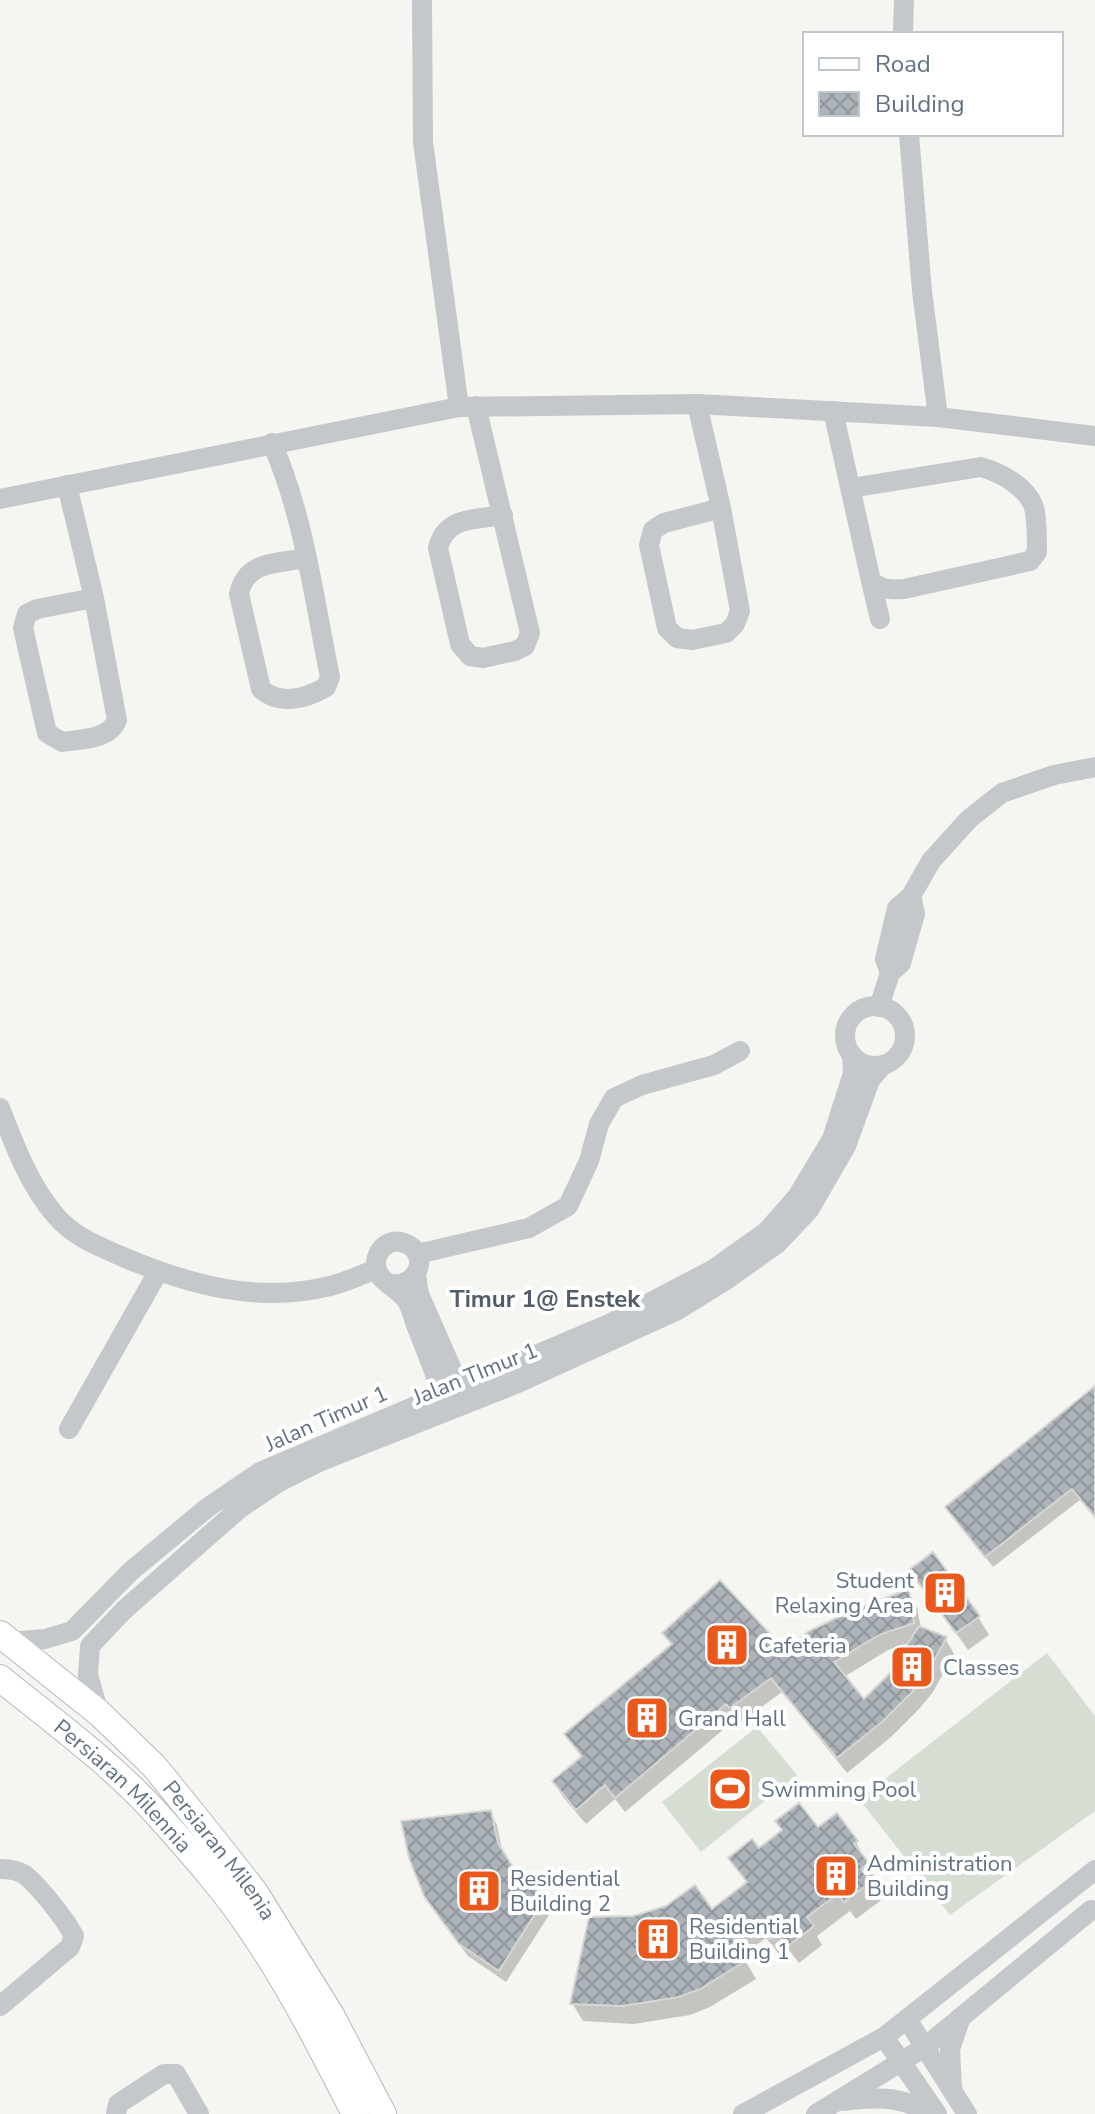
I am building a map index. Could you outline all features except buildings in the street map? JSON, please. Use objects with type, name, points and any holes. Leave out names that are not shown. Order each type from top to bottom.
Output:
[{"type":"main road","name":"Persiaran Milenia","points":[[5,1638],[99,1713],[154,1766],[254,1891],[331,2015],[383,2114]]},
{"type":"main road","name":"Persiaran Milennia","points":[[0,1678],[99,1758],[144,1801],[223,1894],[249,1926],[280,1977],[355,2114]]},
{"type":"street","points":[[422,0],[423,142],[468,406],[503,515],[530,633],[525,646],[515,651],[483,658],[470,656],[460,644],[438,548],[442,533],[453,524],[503,515]]},
{"type":"street","points":[[903,32],[904,0]]},
{"type":"street","points":[[909,136],[922,291],[938,417]]},
{"type":"street","points":[[697,404],[721,508],[740,611],[735,624],[726,633],[692,640],[677,638],[667,628],[649,545],[653,530],[664,523],[721,508]]},
{"type":"street","points":[[0,499],[468,406],[697,404],[938,417],[1095,436]]},
{"type":"street","points":[[833,411],[880,619]]},
{"type":"street","points":[[272,443],[285,474],[306,558],[330,677],[326,687],[314,694],[283,700],[271,698],[261,689],[239,594],[242,578],[254,568],[306,558]]},
{"type":"street","points":[[851,488],[981,467],[1002,473],[1026,495],[1035,509],[1037,552],[1030,561],[904,589],[890,590],[871,581]]},
{"type":"street","points":[[67,485],[94,598],[117,720],[114,729],[104,734],[62,742],[47,733],[23,628],[27,614],[37,609],[94,598]]},
{"type":"street","points":[[879,1007],[890,973],[901,963],[915,914],[911,896],[931,861],[969,819],[1002,793],[1054,775],[1095,767]]},
{"type":"street","points":[[879,1007],[890,1010],[899,1018],[905,1040],[894,1060],[883,1065],[867,1065],[852,1055],[847,1047],[847,1026],[859,1011],[879,1007]]},
{"type":"street","points":[[417,1254],[529,1228],[568,1206],[589,1161],[599,1124],[614,1098],[642,1085],[714,1065],[740,1051]]},
{"type":"street","name":"Jalan Timur 1","points":[[5,1638],[45,1639],[72,1631],[131,1571],[207,1508],[260,1472],[454,1398],[609,1324],[714,1269],[766,1232],[797,1197],[832,1139],[853,1073],[852,1055]]},
{"type":"street","name":"Jalan TImur 1","points":[[99,1713],[88,1675],[90,1646],[124,1610],[239,1509],[279,1482],[454,1398],[518,1383],[676,1311],[778,1243],[809,1210],[846,1146],[870,1080],[883,1065]]},
{"type":"street","points":[[0,1108],[23,1167],[55,1216],[78,1237],[158,1272],[235,1292],[269,1294],[384,1277],[405,1284],[416,1275]]},
{"type":"street","points":[[393,1242],[407,1244],[417,1254],[419,1294],[454,1398],[406,1300],[384,1277],[377,1255],[393,1242]]},
{"type":"street","points":[[69,1429],[158,1272]]},
{"type":"street","points":[[0,1869],[24,1874],[74,1936],[70,1947],[0,2006]]},
{"type":"street","points":[[743,2114],[884,2037],[1095,1870]]},
{"type":"street","points":[[816,2114],[925,2047],[1091,1910]]},
{"type":"street","points":[[953,2092],[950,2049],[961,2017]]},
{"type":"street","points":[[907,2019],[967,2114]]},
{"type":"street","points":[[884,2037],[936,2114]]},
{"type":"street","points":[[116,2114],[118,2104],[164,2074],[176,2074],[199,2114]]},
{"type":"street","points":[[836,2102],[886,2097],[906,2101],[936,2114]]},
{"type":"shaded area","points":[[1047,1653],[1095,1716],[1095,1811],[950,1915],[859,1799]]},
{"type":"shaded area","name":"Swimming Pool","points":[[757,1727],[797,1775],[701,1852],[662,1802]]},
{"type":"place","name":"Student Relaxing Area","points":[[945,1593]]},
{"type":"place","name":"Cafeteria","points":[[727,1645]]},
{"type":"place","name":"Classes","points":[[912,1667]]},
{"type":"place","name":"Grand Hall","points":[[647,1718]]},
{"type":"place","name":"Swimming Pool","points":[[730,1789]]},
{"type":"place","name":"Administration Building","points":[[836,1876]]},
{"type":"place","name":"Residential Building 2","points":[[479,1891]]},
{"type":"place","name":"Residential Building 1","points":[[658,1939]]},
{"type":"district","name":"Timur 1@ Enstek","points":[[545,1299]]}]
